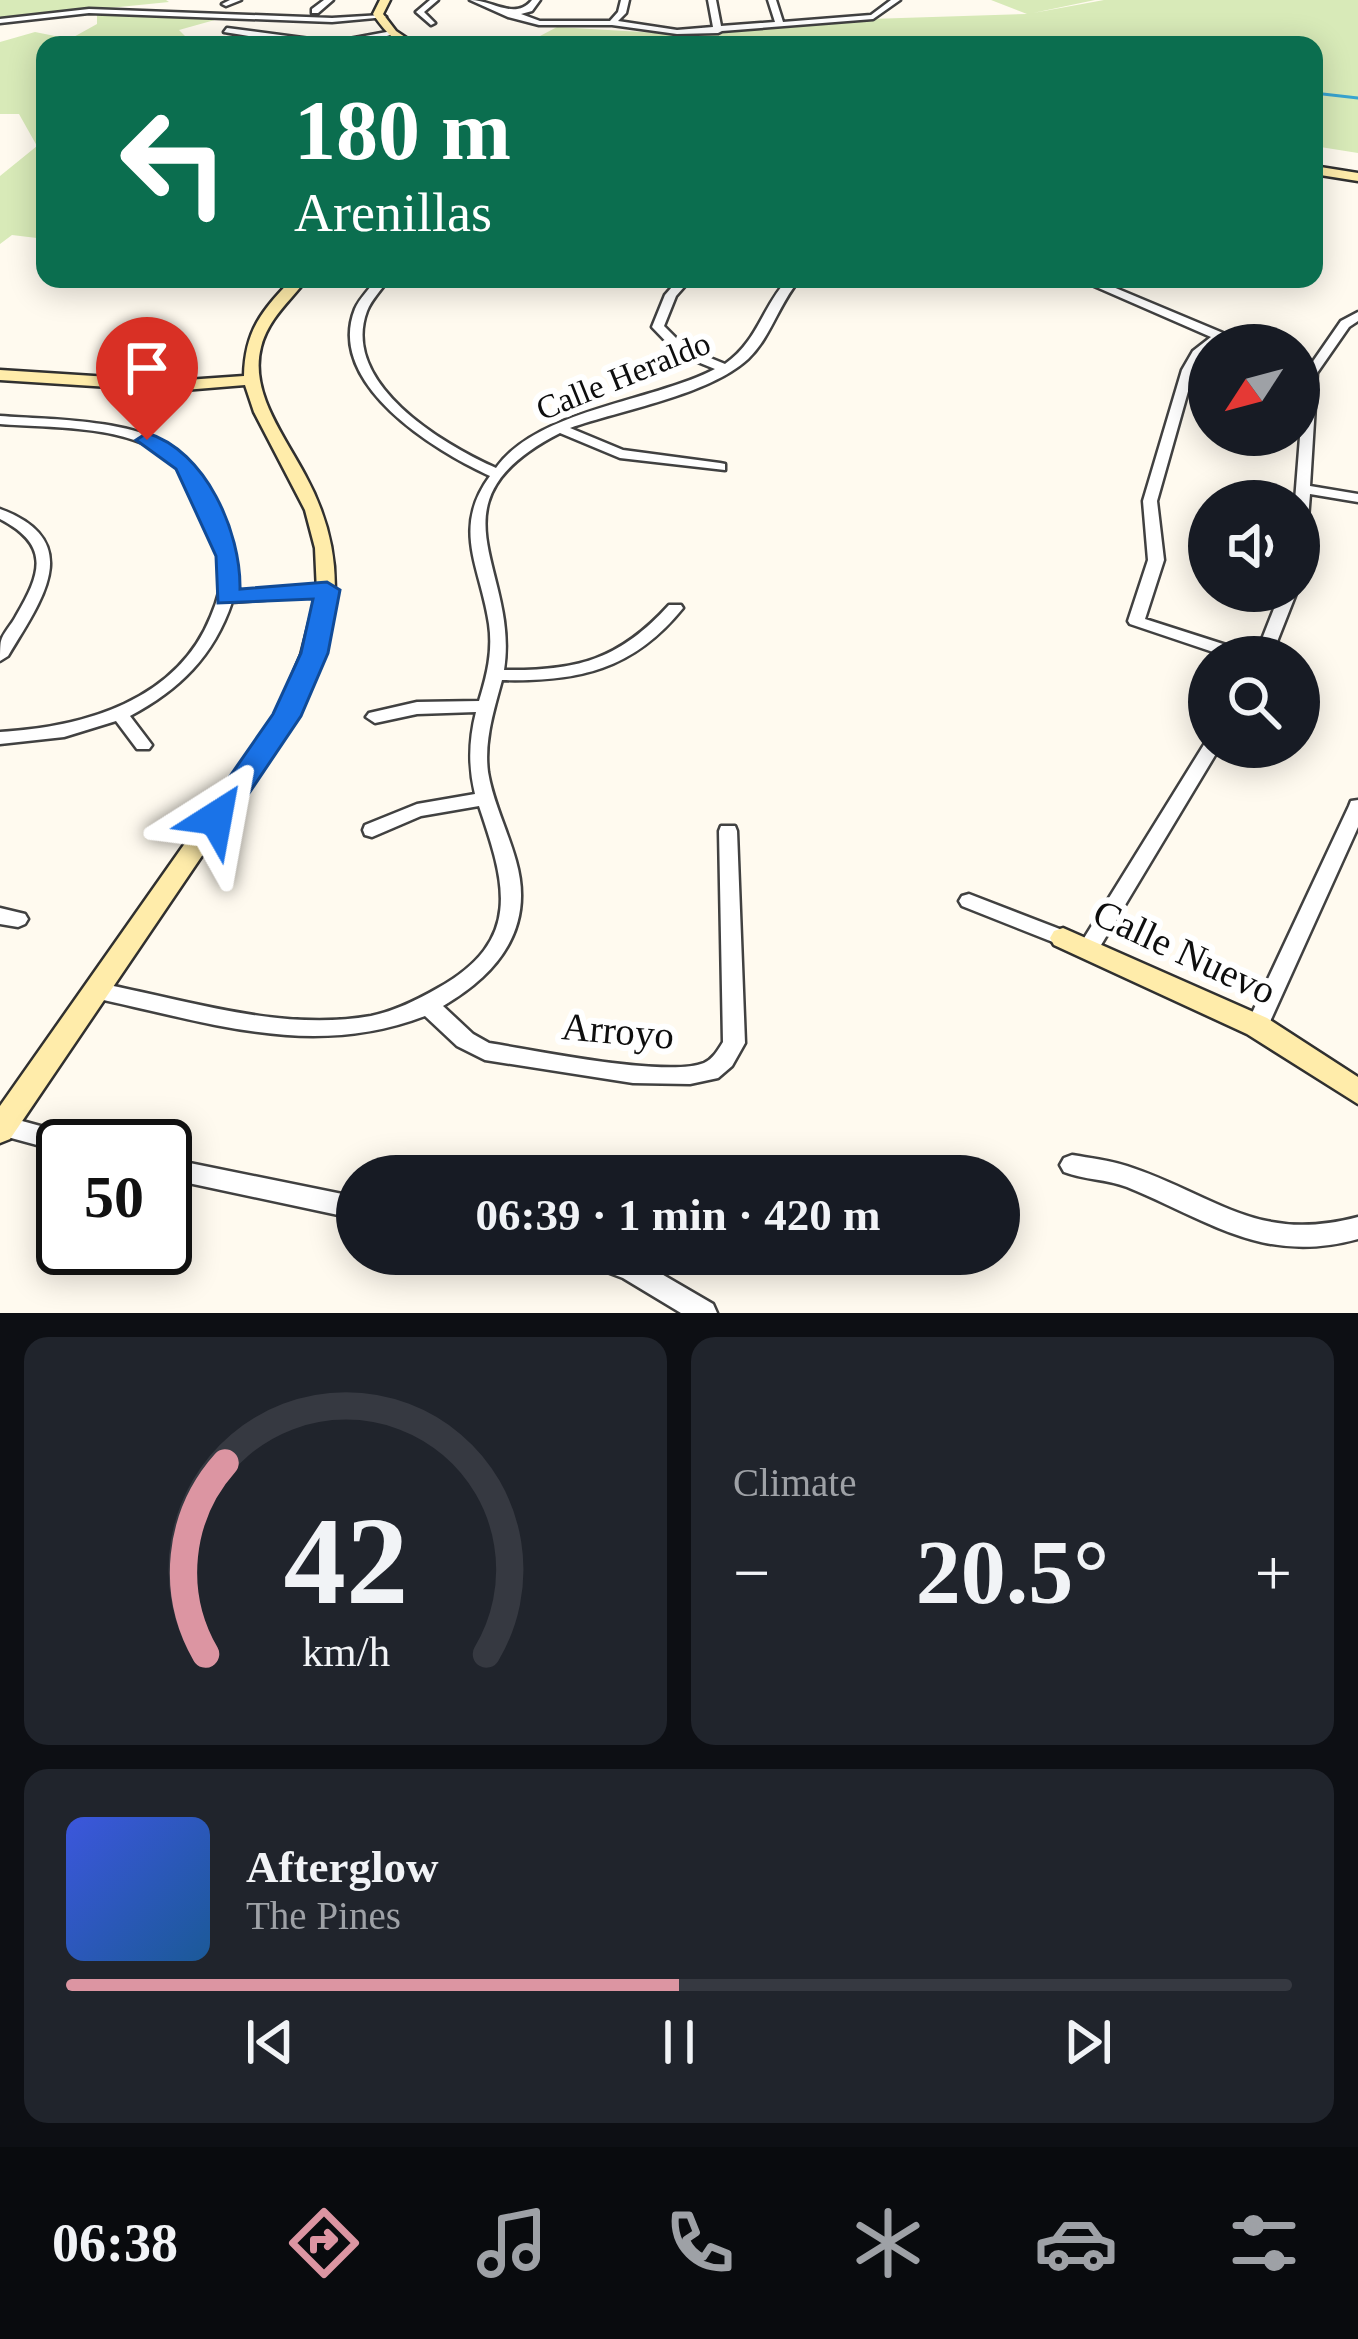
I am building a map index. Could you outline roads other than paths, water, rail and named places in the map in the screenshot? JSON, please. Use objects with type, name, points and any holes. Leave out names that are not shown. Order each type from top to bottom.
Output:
[{"type":"main road","points":[[385,0],[378,14],[397,36]]},
{"type":"main road","points":[[382,17],[394,0]]},
{"type":"main road","points":[[1323,171],[1358,177]]},
{"type":"main road","points":[[1,1127],[286,716],[315,653],[327,590],[326,549],[312,498],[267,427],[249,380],[255,337],[292,288]]},
{"type":"main road","points":[[0,375],[172,386],[249,380]]},
{"type":"main road","name":"Calle Nuevo","points":[[1076,944],[1257,1026],[1358,1092]]},
{"type":"street","points":[[226,4],[237,0]]},
{"type":"street","points":[[315,11],[329,0]]},
{"type":"street","points":[[431,22],[421,13],[434,0]]},
{"type":"street","points":[[474,0],[538,23],[612,23],[666,32],[780,26],[833,15],[876,16],[896,0]]},
{"type":"street","points":[[511,15],[529,9],[536,0]]},
{"type":"street","points":[[612,23],[622,13],[625,0]]},
{"type":"street","points":[[712,0],[718,31]]},
{"type":"street","points":[[772,0],[780,26]]},
{"type":"street","points":[[44,25],[52,19],[51,13]]},
{"type":"street","points":[[0,21],[51,13],[332,20],[382,17]]},
{"type":"street","points":[[227,30],[272,36]]},
{"type":"street","points":[[376,36],[392,33]]},
{"type":"street","points":[[99,991],[316,1032],[386,1023],[430,1007],[480,967],[502,942],[511,914],[514,878],[485,799],[478,749],[496,675],[499,639],[476,536],[476,515],[496,473],[442,449],[396,407],[364,369],[353,345],[354,325],[376,288]]},
{"type":"street","points":[[677,288],[658,327],[682,351],[726,369]]},
{"type":"street","name":"Calle Heraldo","points":[[496,473],[561,429],[693,387],[726,369],[756,345],[771,310],[787,288]]},
{"type":"street","points":[[1105,288],[1191,324]]},
{"type":"street","points":[[1320,356],[1345,324],[1358,316]]},
{"type":"street","points":[[1188,368],[1150,501],[1156,560],[1136,614],[1136,621],[1155,631],[1188,641]]},
{"type":"street","points":[[0,420],[105,432],[147,440],[167,450],[186,465],[228,556],[227,598],[206,648],[188,673],[120,714],[61,732],[0,738]]},
{"type":"street","points":[[561,429],[620,454],[720,467]]},
{"type":"street","points":[[1320,492],[1358,498]]},
{"type":"street","points":[[0,513],[37,534],[46,555],[45,576],[0,656]]},
{"type":"street","points":[[227,598],[327,590]]},
{"type":"street","points":[[496,675],[564,673],[615,661],[637,649],[674,608]]},
{"type":"street","points":[[375,717],[417,707],[487,706]]},
{"type":"street","points":[[120,714],[143,745]]},
{"type":"street","points":[[1076,944],[1197,768]]},
{"type":"street","points":[[372,830],[417,810],[485,799]]},
{"type":"street","points":[[1257,1026],[1358,806]]},
{"type":"street","name":"Arroyo","points":[[430,1007],[484,1051],[663,1075],[709,1072],[723,1062],[734,1043],[728,831]]},
{"type":"street","name":"Calle Nuevo","points":[[969,901],[1076,944]]},
{"type":"street","points":[[1,1127],[36,1136]]},
{"type":"street","points":[[1072,1165],[1124,1175],[1216,1220],[1282,1238],[1358,1228]]},
{"type":"street","points":[[192,1174],[336,1204]]},
{"type":"street","points":[[640,1275],[704,1313]]},
{"type":"waterway","points":[[1323,94],[1358,98]]}]
